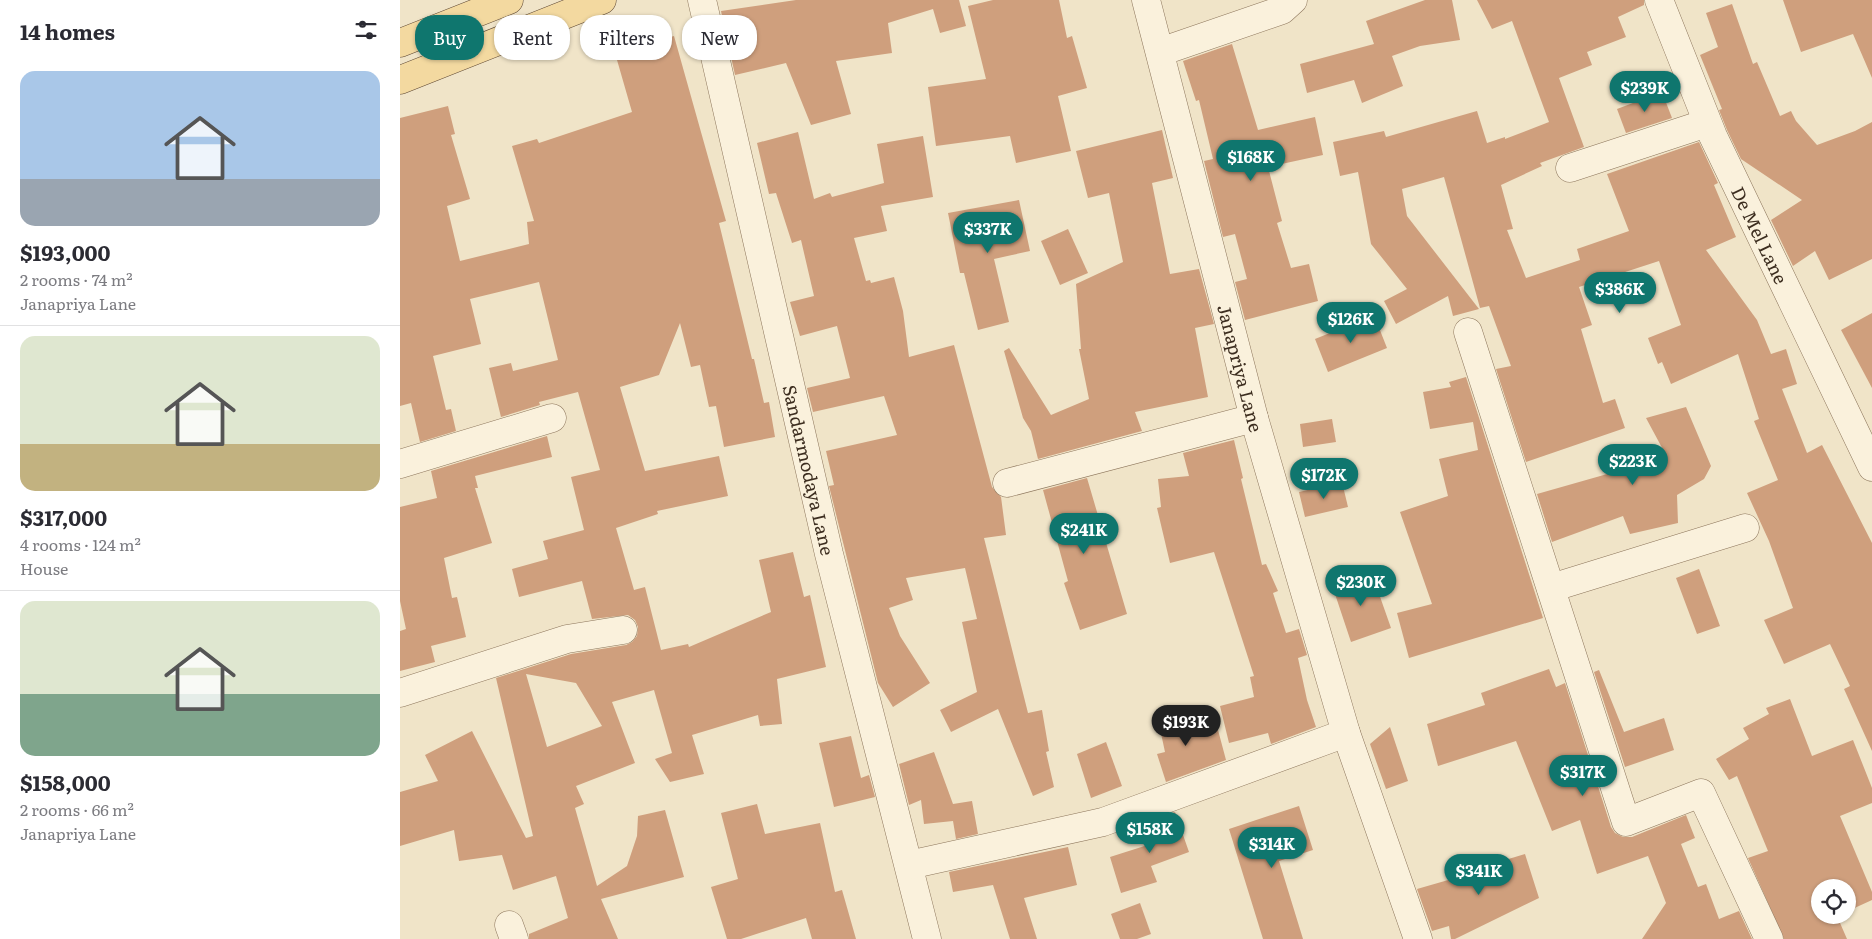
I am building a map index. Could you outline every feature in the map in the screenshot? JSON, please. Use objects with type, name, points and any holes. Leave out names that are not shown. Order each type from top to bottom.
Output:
[{"type":"main road","points":[[400,43],[508,0]]},
{"type":"main road","points":[[400,80],[602,0]]},
{"type":"street","name":"Sandarmodaya Lane","points":[[702,0],[829,554],[927,939]]},
{"type":"street","name":"Janapriya Lane","points":[[1146,0],[1254,418],[1346,733],[1418,939]]},
{"type":"street","points":[[1160,52],[1282,10],[1293,0]]},
{"type":"street","name":"De Mel Lane","points":[[1659,0],[1708,123],[1872,467]]},
{"type":"street","points":[[1570,168],[1708,123]]},
{"type":"street","points":[[1468,332],[1626,822],[1701,792],[1769,939]]},
{"type":"street","points":[[400,464],[552,418]]},
{"type":"street","points":[[1006,483],[1254,418]]},
{"type":"street","points":[[1551,588],[1746,528]]},
{"type":"street","points":[[400,693],[567,639],[623,630]]},
{"type":"street","points":[[909,865],[1103,822],[1346,733]]},
{"type":"building","points":[[796,0],[959,0],[966,26],[940,33],[933,9],[888,23],[892,53],[836,61],[851,114],[811,125],[786,63],[735,75],[732,60],[757,60],[757,15],[722,15],[721,11]]},
{"type":"building","points":[[993,0],[1059,0],[1067,38],[1072,36],[1087,88],[1058,96],[1071,151],[1016,163],[1010,136],[936,146],[928,87],[986,79],[968,6]]},
{"type":"building","points":[[1425,0],[1452,0],[1460,40],[1420,46],[1392,56],[1403,86],[1362,103],[1354,80],[1307,93],[1300,64],[1374,44],[1366,21]]},
{"type":"building","points":[[1477,0],[1644,0],[1644,5],[1618,17],[1626,37],[1587,52],[1592,65],[1559,78],[1584,147],[1540,163],[1542,166],[1501,185],[1513,229],[1507,230],[1526,278],[1580,260],[1577,249],[1629,231],[1607,174],[1699,142],[1718,183],[1714,185],[1736,237],[1706,250],[1757,320],[1771,354],[1786,349],[1797,384],[1782,389],[1807,453],[1822,445],[1872,543],[1872,751],[1844,689],[1850,686],[1830,644],[1784,664],[1764,620],[1793,608],[1769,541],[1747,493],[1778,480],[1754,421],[1759,419],[1738,354],[1671,384],[1662,362],[1658,364],[1648,338],[1681,325],[1659,261],[1579,287],[1592,325],[1581,329],[1603,403],[1615,399],[1625,428],[1526,462],[1496,369],[1511,366],[1489,306],[1480,308],[1444,177],[1402,189],[1407,216],[1479,309],[1453,316],[1448,296],[1396,324],[1384,301],[1407,289],[1371,244],[1358,172],[1340,176],[1333,142],[1384,131],[1386,137],[1477,111],[1487,143],[1505,137],[1505,139],[1549,122],[1512,21],[1492,29]]},
{"type":"building","points":[[1783,0],[1872,0],[1872,78],[1853,34],[1801,52]]},
{"type":"building","points":[[1732,4],[1753,64],[1757,62],[1780,116],[1791,111],[1796,121],[1817,145],[1855,131],[1872,122],[1872,259],[1829,280],[1815,251],[1793,266],[1771,220],[1802,200],[1741,159],[1719,110],[1722,109],[1700,55],[1718,47],[1706,13]]},
{"type":"building","points":[[674,36],[726,221],[719,223],[764,403],[769,402],[775,437],[724,447],[716,406],[709,407],[700,365],[691,367],[680,323],[659,375],[620,387],[645,471],[719,456],[728,496],[657,511],[658,514],[616,528],[634,590],[645,587],[661,650],[688,644],[689,647],[771,612],[759,560],[793,552],[804,597],[810,595],[826,667],[777,679],[782,724],[760,726],[758,715],[692,735],[704,774],[670,782],[655,759],[672,753],[654,690],[612,702],[635,763],[576,786],[584,804],[575,808],[597,886],[627,866],[637,836],[638,816],[665,810],[684,877],[601,899],[618,939],[529,939],[529,934],[568,918],[556,876],[513,890],[502,855],[459,861],[454,830],[400,846],[400,792],[438,781],[425,755],[472,731],[526,838],[533,836],[496,678],[571,654],[626,645],[637,636],[638,627],[635,620],[628,615],[592,619],[582,581],[519,597],[512,569],[548,559],[543,541],[584,530],[571,477],[600,470],[578,392],[539,402],[540,405],[501,417],[489,368],[511,363],[513,371],[558,360],[539,282],[470,299],[481,344],[433,356],[446,410],[451,409],[456,431],[420,442],[411,403],[400,406],[400,118],[448,106],[455,134],[451,135],[470,199],[447,206],[460,261],[529,244],[527,222],[534,221],[512,146],[537,139],[539,143],[632,112],[617,60],[672,60],[672,37]],"holes":[[[526,674],[576,683],[602,726],[547,747]]]},
{"type":"building","points":[[1232,44],[1258,130],[1315,117],[1323,155],[1268,167],[1282,221],[1277,223],[1291,268],[1309,264],[1318,301],[1245,320],[1235,282],[1247,279],[1235,234],[1223,237],[1204,161],[1213,159],[1199,100],[1196,101],[1183,61]]},
{"type":"building","points":[[1662,92],[1672,118],[1626,133],[1617,109]]},
{"type":"building","points":[[1162,130],[1173,178],[1152,183],[1170,274],[1199,269],[1214,324],[1195,328],[1208,397],[1135,412],[1142,431],[1038,459],[1031,431],[1023,418],[1004,351],[1009,348],[1051,415],[1089,399],[1079,349],[1081,349],[1076,284],[1123,262],[1109,193],[1088,198],[1076,151]]},
{"type":"building","points":[[798,132],[814,199],[830,193],[832,197],[884,183],[877,144],[923,136],[933,197],[881,206],[887,231],[854,238],[866,281],[870,280],[871,283],[894,277],[903,311],[909,357],[954,345],[992,487],[1001,497],[1006,535],[984,538],[1028,713],[1042,710],[1049,751],[1046,752],[1054,787],[1033,796],[998,709],[951,732],[940,710],[977,692],[962,622],[977,619],[965,568],[906,578],[913,600],[889,608],[900,636],[930,683],[893,707],[878,683],[829,486],[834,485],[826,451],[897,435],[884,396],[813,412],[807,388],[850,378],[837,326],[800,336],[790,302],[814,296],[801,240],[792,243],[776,193],[769,194],[757,143]]},
{"type":"building","points":[[1019,200],[1030,251],[994,259],[1009,322],[978,330],[964,273],[960,273],[948,213]]},
{"type":"building","points":[[1068,229],[1088,273],[1060,285],[1041,241]]},
{"type":"building","points":[[1872,313],[1872,388],[1841,330]]},
{"type":"building","points":[[1374,315],[1387,348],[1328,372],[1315,339]]},
{"type":"building","points":[[1466,377],[1543,618],[1409,658],[1397,613],[1432,604],[1400,512],[1448,496],[1439,459],[1478,450],[1473,422],[1430,429],[1423,392],[1451,387],[1449,382]]},
{"type":"building","points":[[1686,407],[1711,466],[1704,479],[1677,495],[1678,523],[1630,534],[1623,516],[1552,542],[1537,494],[1667,457],[1646,418]]},
{"type":"building","points":[[1332,419],[1336,442],[1303,447],[1300,424]]},
{"type":"building","points":[[547,436],[552,457],[475,476],[478,488],[475,488],[492,543],[444,558],[452,598],[457,597],[466,637],[431,646],[435,662],[400,671],[400,631],[406,629],[400,601],[400,507],[437,498],[431,471]]},
{"type":"building","points":[[1234,440],[1243,478],[1241,479],[1262,565],[1266,564],[1278,591],[1273,593],[1286,633],[1299,629],[1307,655],[1298,658],[1307,700],[1316,727],[1271,744],[1268,733],[1229,743],[1220,706],[1254,697],[1250,677],[1254,676],[1214,552],[1170,563],[1157,508],[1161,507],[1158,479],[1189,476],[1183,453]]},
{"type":"building","points":[[1087,478],[1127,614],[1080,630],[1064,583],[1068,581],[1043,490]]},
{"type":"building","points":[[1342,482],[1348,507],[1305,517],[1299,492]]},
{"type":"building","points":[[1699,569],[1720,626],[1697,634],[1676,578]]},
{"type":"building","points":[[1371,571],[1391,628],[1351,642],[1332,585]]},
{"type":"building","points":[[1549,669],[1556,687],[1565,683],[1611,827],[1615,833],[1623,837],[1632,837],[1686,815],[1695,838],[1681,844],[1698,887],[1706,884],[1719,919],[1739,911],[1752,939],[1642,939],[1666,903],[1648,856],[1597,874],[1580,820],[1552,831],[1516,741],[1438,766],[1427,724],[1485,705],[1481,693]]},
{"type":"building","points":[[1599,670],[1624,732],[1664,718],[1674,750],[1625,767],[1594,672]]},
{"type":"building","points":[[1790,699],[1812,756],[1853,740],[1872,788],[1872,803],[1840,816],[1872,892],[1872,900],[1856,907],[1856,879],[1811,879],[1811,924],[1840,924],[1847,939],[1784,939],[1748,858],[1768,851],[1737,776],[1729,780],[1716,759],[1749,739],[1743,728],[1769,714],[1766,708]]},
{"type":"building","points":[[1177,705],[1184,739],[1218,730],[1226,760],[1166,782],[1157,754],[1165,752],[1156,710]]},
{"type":"building","points":[[1390,727],[1408,781],[1386,789],[1370,744]]},
{"type":"building","points":[[851,736],[861,778],[869,775],[875,797],[834,807],[819,743]]},
{"type":"building","points":[[1106,742],[1122,786],[1091,798],[1077,754]]},
{"type":"building","points":[[934,752],[953,804],[972,801],[978,834],[956,839],[953,821],[924,824],[921,800],[909,805],[899,764]]},
{"type":"building","points":[[757,804],[765,834],[820,823],[835,892],[842,890],[856,939],[812,939],[806,918],[741,939],[727,939],[711,887],[738,879],[721,813]]},
{"type":"building","points":[[1299,806],[1313,850],[1279,861],[1303,939],[1263,939],[1229,829]]},
{"type":"building","points":[[1175,812],[1189,852],[1151,866],[1157,882],[1121,893],[1110,857],[1154,843],[1147,822]]},
{"type":"building","points":[[1068,847],[1077,885],[1024,898],[1037,939],[1010,939],[993,885],[953,892],[949,872]]},
{"type":"building","points":[[1525,854],[1539,898],[1455,939],[1451,939],[1449,926],[1432,931],[1417,889],[1483,870],[1482,867]]},
{"type":"building","points":[[1140,903],[1151,934],[1137,939],[1120,939],[1111,914]]}]
